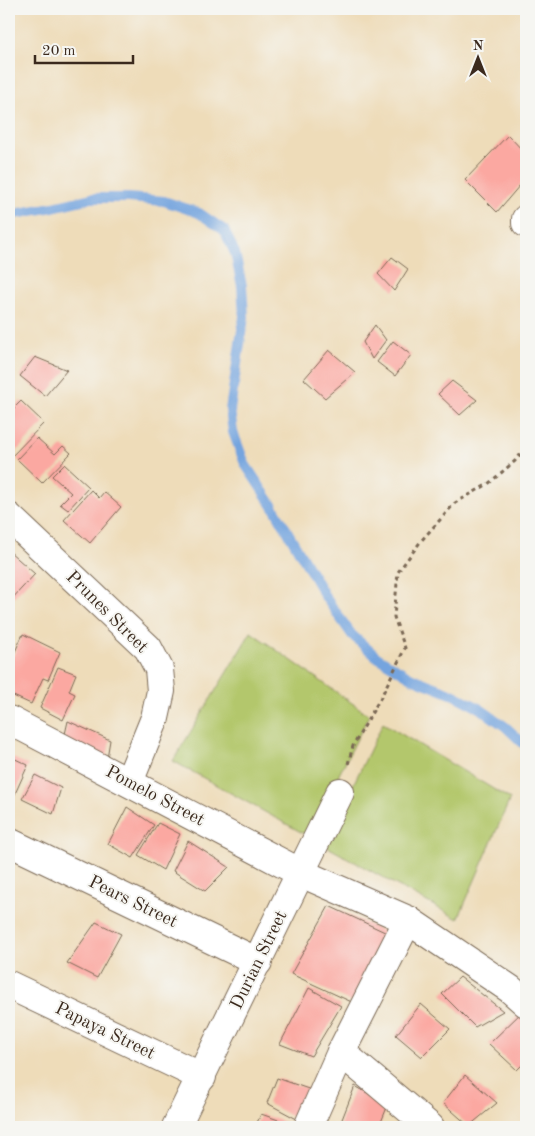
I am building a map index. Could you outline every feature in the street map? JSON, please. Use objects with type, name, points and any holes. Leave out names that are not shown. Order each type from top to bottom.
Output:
[{"type":"street","points":[[526,219],[526,224]]},
{"type":"street","name":"Prunes Street","points":[[9,517],[148,648],[159,669],[160,691],[155,718],[129,782]]},
{"type":"street","name":"Pomelo Street","points":[[9,720],[301,873],[408,920],[510,989],[526,1003]]},
{"type":"street","name":"Durian Street","points":[[176,1127],[340,792]]},
{"type":"street","name":"Pears Street","points":[[9,842],[258,962]]},
{"type":"street","points":[[308,1127],[342,1052],[408,920]]},
{"type":"street","name":"Papaya Street","points":[[9,985],[202,1077]]},
{"type":"street","points":[[342,1052],[430,1127]]},
{"type":"path","points":[[340,792],[353,746],[405,648],[394,617],[398,572],[421,541],[456,502],[488,484],[515,461],[526,448]]},
{"type":"green space","points":[[251,632],[369,715],[308,836],[173,761]]},
{"type":"green space","points":[[383,723],[510,799],[458,919],[324,845]]},
{"type":"building","points":[[508,135],[526,154],[526,178],[497,212],[465,180]]},
{"type":"building","points":[[392,257],[408,269],[394,291],[378,274]]},
{"type":"building","points":[[375,325],[386,340],[372,359],[363,342]]},
{"type":"building","points":[[393,341],[411,355],[395,376],[377,362]]},
{"type":"building","points":[[329,350],[355,372],[325,398],[304,379]]},
{"type":"building","points":[[35,357],[67,370],[45,396],[20,376]]},
{"type":"building","points":[[452,381],[477,400],[460,415],[438,394]]},
{"type":"building","points":[[21,401],[44,423],[9,459],[9,413]]},
{"type":"building","points":[[37,438],[55,454],[63,446],[71,453],[42,483],[17,459]]},
{"type":"building","points":[[64,464],[89,487],[68,510],[60,504],[71,493],[52,476]]},
{"type":"building","points":[[91,490],[99,498],[104,492],[121,507],[90,543],[64,520]]},
{"type":"building","points":[[9,551],[35,574],[9,602]]},
{"type":"building","points":[[23,634],[60,652],[48,680],[43,678],[31,704],[9,694],[9,665]]},
{"type":"building","points":[[58,667],[76,674],[69,691],[75,694],[63,720],[40,708]]},
{"type":"building","points":[[68,721],[110,740],[106,764],[63,743]]},
{"type":"building","points":[[9,756],[28,765],[14,796],[9,794]]},
{"type":"building","points":[[35,775],[61,788],[53,814],[22,799]]},
{"type":"building","points":[[127,807],[154,825],[133,858],[108,844]]},
{"type":"building","points":[[158,823],[180,834],[163,870],[138,855]]},
{"type":"building","points":[[188,841],[229,867],[205,891],[173,871]]},
{"type":"building","points":[[329,906],[387,933],[356,1004],[291,974]]},
{"type":"building","points":[[96,922],[121,934],[97,978],[67,963]]},
{"type":"building","points":[[460,977],[503,1011],[475,1027],[442,994]]},
{"type":"building","points":[[309,988],[341,1006],[311,1056],[280,1044]]},
{"type":"building","points":[[421,1004],[450,1029],[422,1057],[396,1035]]},
{"type":"building","points":[[526,1008],[526,1061],[517,1070],[489,1044]]},
{"type":"building","points":[[465,1075],[497,1103],[469,1126],[443,1103]]},
{"type":"building","points":[[277,1078],[320,1093],[306,1124],[267,1103]]},
{"type":"building","points":[[355,1086],[388,1105],[379,1127],[339,1127]]},
{"type":"building","points":[[261,1114],[290,1124],[288,1127],[255,1127]]},
{"type":"waterway","points":[[9,215],[91,198],[128,198],[164,201],[199,213],[224,230],[235,253],[242,286],[244,317],[230,410],[233,432],[245,464],[274,508],[326,598],[352,635],[377,657],[412,678],[454,695],[479,708],[506,727],[526,746]]}]
